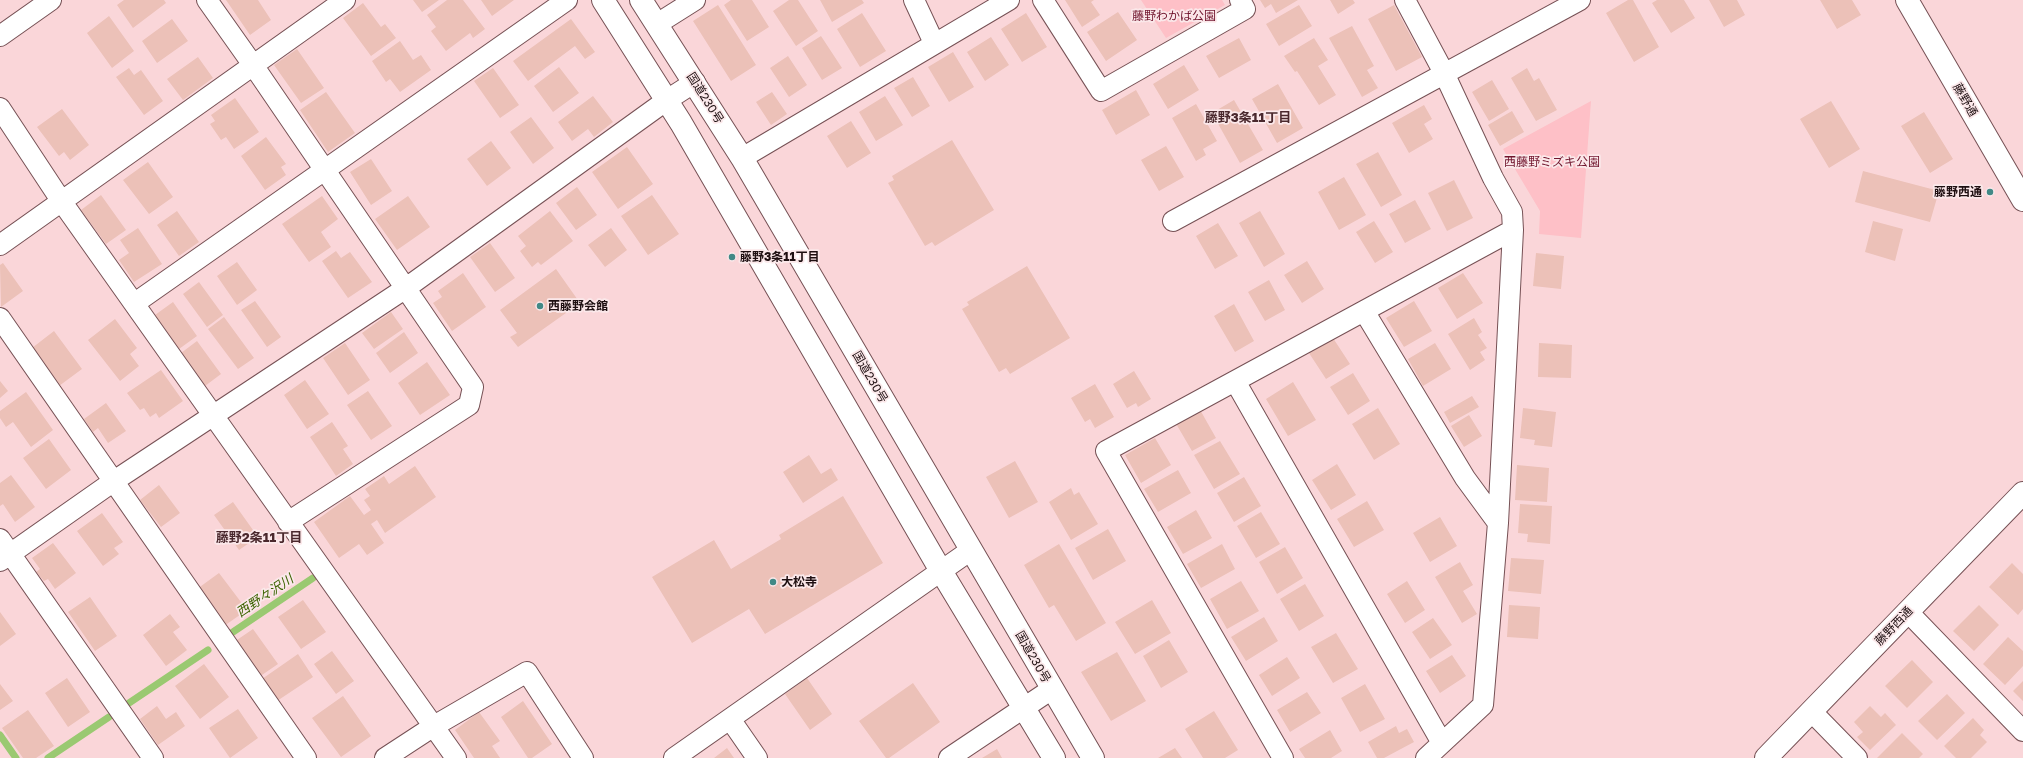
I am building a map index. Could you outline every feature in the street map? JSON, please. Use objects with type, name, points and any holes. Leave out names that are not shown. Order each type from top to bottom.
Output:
[{"type":"main road","points":[[603,0],[667,100],[941,571],[1054,758]]},
{"type":"main road","name":"国道230号","points":[[641,0],[695,82],[742,158],[1093,758]]},
{"type":"main road","name":"藤野通","points":[[1907,0],[2023,200]]},
{"type":"main road","name":"藤野西通","points":[[1766,758],[2023,494]]},
{"type":"street","points":[[0,36],[51,0]]},
{"type":"street","points":[[207,0],[473,387],[469,405],[288,522]]},
{"type":"street","points":[[0,245],[345,0]]},
{"type":"street","points":[[135,303],[567,0]]},
{"type":"street","points":[[657,24],[696,0]]},
{"type":"street","points":[[914,0],[934,43]]},
{"type":"street","points":[[742,158],[934,43],[1010,0]]},
{"type":"street","points":[[1044,0],[1101,91],[1245,9],[1240,0]]},
{"type":"street","points":[[1405,0],[1444,73],[1493,178],[1512,212],[1513,230],[1498,523],[1483,705],[1426,758]]},
{"type":"street","points":[[1173,221],[1580,0]]},
{"type":"street","points":[[153,758],[3,551],[215,416],[406,288],[667,100],[695,82]]},
{"type":"street","points":[[0,108],[62,202],[456,758]]},
{"type":"street","points":[[1283,758],[1106,451],[1513,230]]},
{"type":"street","points":[[1364,311],[1465,478],[1498,523]]},
{"type":"street","points":[[0,318],[306,758]]},
{"type":"street","points":[[1235,381],[1442,742]]},
{"type":"street","points":[[674,758],[971,550]]},
{"type":"street","points":[[1908,612],[2023,732]]},
{"type":"street","points":[[385,758],[434,726],[527,672],[583,758]]},
{"type":"street","points":[[949,758],[1052,689]]},
{"type":"street","points":[[1811,711],[1857,758]]},
{"type":"street","points":[[730,719],[757,758]]},
{"type":"green space","name":"藤野わかば公園","points":[[1141,0],[1222,0],[1225,5],[1166,38]]},
{"type":"green space","name":"西藤野ミズキ公園","points":[[1591,101],[1581,238],[1539,234],[1540,211],[1503,149]]},
{"type":"building","points":[[124,0],[164,0],[166,3],[133,28],[117,5]]},
{"type":"building","points":[[226,0],[258,0],[271,20],[250,35]]},
{"type":"building","points":[[413,0],[439,0],[422,12]]},
{"type":"building","points":[[447,0],[463,0],[485,29],[473,38],[470,33],[446,51],[431,31],[436,27],[427,15]]},
{"type":"building","points":[[481,0],[514,0],[492,16]]},
{"type":"building","points":[[731,0],[752,0],[769,27],[747,41],[724,5]]},
{"type":"building","points":[[789,0],[798,0],[818,31],[796,46],[773,11]]},
{"type":"building","points":[[820,0],[862,0],[864,3],[832,22]]},
{"type":"building","points":[[1065,0],[1094,0],[1091,2],[1100,15],[1082,27]]},
{"type":"building","points":[[1260,0],[1298,0],[1276,13],[1271,4],[1265,8]]},
{"type":"building","points":[[1330,0],[1353,0],[1355,3],[1338,14]]},
{"type":"building","points":[[1628,0],[1633,0],[1659,47],[1634,62],[1606,13]]},
{"type":"building","points":[[1657,0],[1684,0],[1695,18],[1671,33],[1652,3]]},
{"type":"building","points":[[1709,0],[1737,0],[1745,15],[1724,27]]},
{"type":"building","points":[[1820,0],[1852,0],[1861,15],[1837,29]]},
{"type":"building","points":[[363,3],[381,27],[385,24],[396,38],[371,56],[343,18]]},
{"type":"building","points":[[718,5],[756,65],[731,81],[693,21]]},
{"type":"building","points":[[1299,5],[1312,26],[1279,46],[1266,24]]},
{"type":"building","points":[[1394,5],[1422,57],[1396,71],[1368,19]]},
{"type":"building","points":[[1118,12],[1137,40],[1106,61],[1087,32]]},
{"type":"building","points":[[862,13],[886,51],[860,67],[837,29]]},
{"type":"building","points":[[1026,13],[1047,47],[1022,62],[1001,29]]},
{"type":"building","points":[[109,16],[134,51],[112,68],[87,33]]},
{"type":"building","points":[[172,19],[188,41],[157,63],[142,41]]},
{"type":"building","points":[[571,19],[595,52],[585,59],[575,46],[528,81],[513,61]]},
{"type":"building","points":[[1352,26],[1374,66],[1367,70],[1378,88],[1362,97],[1329,38]]},
{"type":"building","points":[[821,36],[842,68],[822,80],[802,48]]},
{"type":"building","points":[[991,37],[1009,65],[985,81],[967,52]]},
{"type":"building","points":[[1239,38],[1251,60],[1219,78],[1206,56]]},
{"type":"building","points":[[1314,38],[1328,60],[1318,66],[1336,95],[1319,105],[1297,71],[1295,72],[1284,56]]},
{"type":"building","points":[[400,41],[413,60],[421,55],[431,70],[400,92],[390,79],[386,82],[372,61]]},
{"type":"building","points":[[297,49],[324,88],[301,103],[274,65]]},
{"type":"building","points":[[953,52],[974,87],[949,102],[928,67]]},
{"type":"building","points":[[788,56],[807,85],[789,97],[770,68]]},
{"type":"building","points":[[198,57],[213,78],[183,100],[167,79]]},
{"type":"building","points":[[1184,65],[1199,90],[1168,109],[1153,84]]},
{"type":"building","points":[[559,67],[579,93],[553,112],[534,86]]},
{"type":"building","points":[[129,68],[134,75],[141,70],[163,101],[144,115],[116,77]]},
{"type":"building","points":[[493,68],[519,105],[500,118],[474,81]]},
{"type":"building","points":[[1527,68],[1534,81],[1539,78],[1557,110],[1536,121],[1511,78]]},
{"type":"building","points":[[913,77],[930,106],[912,117],[894,88]]},
{"type":"building","points":[[1492,80],[1509,109],[1489,121],[1472,92]]},
{"type":"building","points":[[1278,84],[1303,128],[1277,143],[1252,99]]},
{"type":"building","points":[[1136,90],[1150,115],[1116,135],[1102,110]]},
{"type":"building","points":[[326,92],[355,133],[328,152],[300,110]]},
{"type":"building","points":[[772,92],[787,114],[771,125],[756,102]]},
{"type":"building","points":[[593,96],[613,122],[594,137],[588,129],[572,141],[558,122]]},
{"type":"building","points":[[885,96],[903,125],[876,141],[859,112]]},
{"type":"building","points":[[235,98],[259,132],[234,149],[226,137],[221,140],[210,124],[215,121],[211,115]]},
{"type":"building","points":[[1234,100],[1263,150],[1240,163],[1212,113]]},
{"type":"building","points":[[1831,101],[1860,149],[1829,168],[1800,119]]},
{"type":"building","points":[[1196,104],[1217,141],[1203,149],[1206,155],[1196,161],[1172,118]]},
{"type":"building","points":[[1424,105],[1432,119],[1424,124],[1433,139],[1409,153],[1392,123]]},
{"type":"building","points":[[62,109],[89,145],[70,160],[64,152],[59,156],[37,127]]},
{"type":"building","points":[[1512,111],[1524,132],[1500,146],[1488,125]]},
{"type":"building","points":[[1924,112],[1953,159],[1930,173],[1901,126]]},
{"type":"building","points":[[531,117],[554,148],[533,164],[510,132]]},
{"type":"building","points":[[851,121],[871,153],[847,168],[827,136]]},
{"type":"building","points":[[266,137],[286,164],[281,167],[286,175],[265,190],[241,156]]},
{"type":"building","points":[[952,140],[994,210],[935,246],[932,242],[925,246],[888,183],[894,180],[892,176]]},
{"type":"building","points":[[491,141],[511,168],[487,186],[467,159]]},
{"type":"building","points":[[1166,146],[1184,177],[1159,191],[1141,160]]},
{"type":"building","points":[[627,147],[653,184],[618,209],[592,172]]},
{"type":"building","points":[[1378,152],[1402,195],[1381,207],[1356,164]]},
{"type":"building","points":[[371,159],[392,191],[371,205],[350,172]]},
{"type":"building","points":[[148,162],[173,197],[149,214],[123,180]]},
{"type":"building","points":[[1863,171],[1939,191],[1930,222],[1855,202]]},
{"type":"building","points":[[1344,177],[1366,215],[1339,230],[1318,192]]},
{"type":"building","points":[[1454,180],[1473,218],[1447,231],[1428,193]]},
{"type":"building","points":[[577,187],[597,215],[576,230],[556,203]]},
{"type":"building","points":[[101,195],[126,230],[106,244],[81,210]]},
{"type":"building","points":[[652,195],[679,234],[648,255],[621,216]]},
{"type":"building","points":[[322,196],[338,219],[321,232],[331,247],[309,262],[282,224]]},
{"type":"building","points":[[408,196],[430,227],[397,250],[375,219]]},
{"type":"building","points":[[1415,200],[1431,229],[1405,243],[1389,214]]},
{"type":"building","points":[[177,211],[199,242],[179,256],[157,225]]},
{"type":"building","points":[[550,211],[573,241],[541,265],[538,262],[532,267],[520,251],[526,246],[518,236]]},
{"type":"building","points":[[1260,211],[1285,254],[1264,267],[1239,223]]},
{"type":"building","points":[[1374,221],[1393,252],[1375,263],[1356,232]]},
{"type":"building","points":[[1873,221],[1903,229],[1895,261],[1865,252]]},
{"type":"building","points":[[1218,223],[1238,256],[1215,269],[1196,236]]},
{"type":"building","points":[[138,228],[162,264],[134,282],[119,260],[129,253],[120,240]]},
{"type":"building","points":[[611,228],[627,250],[605,267],[588,245]]},
{"type":"building","points":[[490,243],[515,278],[495,292],[470,257]]},
{"type":"building","points":[[336,251],[341,258],[350,252],[372,282],[348,298],[322,261]]},
{"type":"building","points":[[1536,253],[1564,256],[1561,289],[1533,286]]},
{"type":"building","points":[[1307,261],[1324,289],[1302,303],[1284,275]]},
{"type":"building","points":[[237,262],[257,290],[237,305],[217,276]]},
{"type":"building","points":[[3,263],[23,291],[1,307],[0,265]]},
{"type":"building","points":[[1027,266],[1070,338],[1010,374],[1006,368],[999,372],[962,309],[969,305],[967,302]]},
{"type":"building","name":"西藤野会館","points":[[556,269],[580,303],[518,347],[510,337],[517,333],[500,310]]},
{"type":"building","points":[[463,273],[486,307],[452,331],[433,303],[442,297],[438,291]]},
{"type":"building","points":[[1463,273],[1483,303],[1457,319],[1438,288]]},
{"type":"building","points":[[1269,280],[1285,310],[1265,321],[1248,292]]},
{"type":"building","points":[[199,282],[223,315],[207,327],[183,294]]},
{"type":"building","points":[[255,301],[281,337],[267,347],[241,310]]},
{"type":"building","points":[[1414,301],[1432,331],[1404,347],[1386,318]]},
{"type":"building","points":[[173,302],[197,336],[179,349],[155,315]]},
{"type":"building","points":[[1234,304],[1254,341],[1235,352],[1214,316]]},
{"type":"building","points":[[391,312],[403,329],[374,349],[362,333]]},
{"type":"building","points":[[224,317],[254,358],[238,369],[208,329]]},
{"type":"building","points":[[1474,318],[1482,332],[1478,335],[1487,348],[1480,352],[1485,360],[1470,370],[1448,334]]},
{"type":"building","points":[[115,319],[137,348],[130,354],[139,366],[120,381],[88,340]]},
{"type":"building","points":[[54,331],[82,369],[59,386],[32,348]]},
{"type":"building","points":[[404,332],[418,353],[390,373],[376,353]]},
{"type":"building","points":[[1333,338],[1350,364],[1326,379],[1309,353]]},
{"type":"building","points":[[197,341],[221,374],[205,386],[181,353]]},
{"type":"building","points":[[345,343],[370,380],[348,395],[323,358]]},
{"type":"building","points":[[1435,343],[1451,369],[1423,386],[1408,359]]},
{"type":"building","points":[[1539,343],[1572,345],[1571,378],[1538,377]]},
{"type":"building","points":[[427,362],[450,395],[420,415],[398,383]]},
{"type":"building","points":[[161,370],[183,401],[159,418],[156,413],[150,417],[144,408],[140,410],[127,393]]},
{"type":"building","points":[[1134,371],[1151,399],[1138,407],[1136,403],[1127,408],[1113,384]]},
{"type":"building","points":[[1353,373],[1370,401],[1348,415],[1330,387]]},
{"type":"building","points":[[305,380],[329,414],[307,429],[284,395]]},
{"type":"building","points":[[0,381],[8,391],[0,398]]},
{"type":"building","points":[[1293,382],[1316,420],[1288,436],[1266,399]]},
{"type":"building","points":[[1095,384],[1114,417],[1095,428],[1090,419],[1085,422],[1071,398]]},
{"type":"building","points":[[368,391],[392,426],[371,440],[347,405]]},
{"type":"building","points":[[26,392],[53,430],[31,447],[13,422],[6,427],[0,418],[0,411]]},
{"type":"building","points":[[1472,396],[1479,407],[1450,423],[1444,412]]},
{"type":"building","points":[[106,403],[126,431],[108,443],[98,428],[93,432],[84,419]]},
{"type":"building","points":[[1199,408],[1216,438],[1192,451],[1175,422]]},
{"type":"building","points":[[1378,408],[1400,444],[1374,460],[1352,424]]},
{"type":"building","points":[[1523,408],[1556,412],[1552,447],[1534,445],[1535,440],[1520,438]]},
{"type":"building","points":[[1469,415],[1482,436],[1464,447],[1451,426]]},
{"type":"building","points":[[332,422],[348,446],[343,449],[353,464],[336,476],[310,437]]},
{"type":"building","points":[[1155,438],[1171,465],[1141,483],[1125,455]]},
{"type":"building","points":[[49,439],[71,470],[46,489],[23,458]]},
{"type":"building","points":[[1220,441],[1240,474],[1214,489],[1194,455]]},
{"type":"building","points":[[809,455],[821,474],[831,468],[838,480],[803,503],[783,472]]},
{"type":"building","points":[[1015,461],[1038,502],[1009,518],[986,477]]},
{"type":"building","points":[[1337,464],[1356,495],[1331,510],[1312,480]]},
{"type":"building","points":[[1517,465],[1549,468],[1547,502],[1515,500]]},
{"type":"building","points":[[415,466],[436,497],[385,533],[377,520],[371,524],[384,543],[367,555],[359,544],[339,558],[314,522],[350,496],[364,515],[371,510],[364,500],[370,496],[365,489],[384,476],[389,484]]},
{"type":"building","points":[[1178,470],[1191,493],[1158,512],[1144,489]]},
{"type":"building","points":[[11,475],[35,507],[15,522],[3,504],[0,506],[0,483]]},
{"type":"building","points":[[1244,477],[1261,506],[1234,522],[1217,493]]},
{"type":"building","points":[[159,485],[180,513],[161,527],[140,500]]},
{"type":"building","points":[[1071,488],[1074,495],[1079,492],[1098,524],[1071,540],[1049,502]]},
{"type":"building","points":[[843,496],[883,563],[765,634],[749,609],[692,643],[652,577],[714,540],[731,569],[781,539],[779,535]]},
{"type":"building","points":[[1367,501],[1384,530],[1354,547],[1337,519]]},
{"type":"building","points":[[233,502],[258,537],[239,550],[214,515]]},
{"type":"building","points":[[1520,504],[1552,506],[1550,544],[1527,542],[1528,534],[1518,533]]},
{"type":"building","points":[[1196,510],[1212,538],[1183,554],[1167,527]]},
{"type":"building","points":[[1261,512],[1280,544],[1256,558],[1237,526]]},
{"type":"building","points":[[102,513],[123,542],[114,548],[119,554],[103,566],[77,531]]},
{"type":"building","points":[[1440,517],[1457,546],[1430,562],[1413,533]]},
{"type":"building","points":[[1108,529],[1126,561],[1093,580],[1075,548]]},
{"type":"building","points":[[53,543],[76,573],[55,589],[48,579],[44,581],[36,572],[40,569],[32,558]]},
{"type":"building","points":[[1059,544],[1106,623],[1076,641],[1054,605],[1049,608],[1024,565]]},
{"type":"building","points":[[1222,544],[1235,569],[1201,588],[1187,564]]},
{"type":"building","points":[[1285,547],[1303,578],[1277,594],[1259,562]]},
{"type":"building","points":[[1511,558],[1544,560],[1541,594],[1508,591]]},
{"type":"building","points":[[1460,562],[1473,585],[1463,591],[1477,614],[1462,623],[1435,577]]},
{"type":"building","points":[[2012,563],[2023,574],[2023,609],[2018,615],[1989,587]]},
{"type":"building","points":[[219,573],[247,610],[224,626],[197,589]]},
{"type":"building","points":[[1241,581],[1259,611],[1227,629],[1210,599]]},
{"type":"building","points":[[1407,581],[1425,610],[1405,623],[1387,594]]},
{"type":"building","points":[[1305,584],[1324,616],[1299,631],[1280,599]]},
{"type":"building","points":[[90,597],[117,636],[95,651],[68,612]]},
{"type":"building","points":[[303,600],[326,632],[301,649],[278,617]]},
{"type":"building","points":[[1152,600],[1171,633],[1135,654],[1115,622]]},
{"type":"building","points":[[1509,605],[1540,607],[1538,639],[1507,637]]},
{"type":"building","points":[[1979,605],[1999,625],[1974,651],[1953,631]]},
{"type":"building","points":[[0,612],[16,634],[0,646]]},
{"type":"building","points":[[170,614],[180,627],[173,632],[187,650],[166,666],[143,635]]},
{"type":"building","points":[[1264,617],[1278,641],[1246,661],[1231,637]]},
{"type":"building","points":[[1433,618],[1452,645],[1430,659],[1412,632]]},
{"type":"building","points":[[253,629],[278,664],[259,677],[234,642]]},
{"type":"building","points":[[1336,633],[1358,669],[1333,683],[1311,647]]},
{"type":"building","points":[[2008,637],[2023,651],[2023,666],[2005,685],[1983,664]]},
{"type":"building","points":[[1169,640],[1188,672],[1161,688],[1143,656]]},
{"type":"building","points":[[332,651],[354,681],[336,694],[314,664]]},
{"type":"building","points":[[1117,652],[1146,701],[1111,721],[1081,672]]},
{"type":"building","points":[[298,654],[313,677],[277,701],[262,679]]},
{"type":"building","points":[[1452,655],[1466,676],[1440,693],[1426,671]]},
{"type":"building","points":[[1287,657],[1300,678],[1272,696],[1259,675]]},
{"type":"building","points":[[1912,660],[1933,682],[1907,708],[1885,686]]},
{"type":"building","points":[[204,664],[229,697],[200,719],[175,686]]},
{"type":"building","points":[[67,678],[90,712],[68,727],[45,693]]},
{"type":"building","points":[[807,678],[832,714],[810,730],[785,694]]},
{"type":"building","points":[[2023,681],[2023,701],[2013,691]]},
{"type":"building","points":[[913,683],[940,722],[889,758],[886,758],[859,721]]},
{"type":"building","points":[[0,684],[13,701],[0,710]]},
{"type":"building","points":[[1365,684],[1385,719],[1360,732],[1341,698]]},
{"type":"building","points":[[1307,692],[1321,713],[1290,732],[1277,710]]},
{"type":"building","points":[[1947,694],[1965,713],[1937,740],[1918,721]]},
{"type":"building","points":[[343,696],[371,736],[341,757],[312,718]]},
{"type":"building","points":[[523,701],[552,744],[532,758],[528,758],[501,717]]},
{"type":"building","points":[[157,706],[166,719],[176,712],[185,726],[158,745],[140,719]]},
{"type":"building","points":[[1870,706],[1881,717],[1885,713],[1896,725],[1870,750],[1857,737],[1863,732],[1854,722]]},
{"type":"building","points":[[238,709],[258,738],[230,758],[209,728]]},
{"type":"building","points":[[28,710],[54,746],[36,758],[23,758],[2,728]]},
{"type":"building","points":[[1214,711],[1238,750],[1225,758],[1203,758],[1185,729]]},
{"type":"building","points":[[479,712],[500,741],[492,746],[500,758],[474,758],[455,730]]},
{"type":"building","points":[[1973,718],[1984,730],[1980,735],[1987,742],[1971,758],[1956,758],[1944,746]]},
{"type":"building","points":[[1396,726],[1399,733],[1407,729],[1414,742],[1384,758],[1377,758],[1368,742]]},
{"type":"building","points":[[1330,730],[1342,751],[1331,758],[1305,758],[1299,749]]},
{"type":"building","points":[[1902,733],[1923,754],[1919,758],[1877,758]]},
{"type":"building","points":[[727,748],[734,758],[714,758]]},
{"type":"building","points":[[1175,748],[1182,758],[1158,758]]},
{"type":"building","points":[[997,749],[1002,758],[982,758]]},
{"type":"waterway","name":"西野々沢川","points":[[230,634],[313,578]]},
{"type":"waterway","name":"西野々沢川","points":[[129,703],[208,650]]},
{"type":"waterway","name":"西野々沢川","points":[[48,758],[109,717]]},
{"type":"waterway","name":"西野々沢川","points":[[0,735],[16,758]]},
{"type":"place","name":"藤野西通","points":[[1990,192]]},
{"type":"place","name":"藤野3条11丁目","points":[[732,257]]},
{"type":"place","name":"西藤野会館","points":[[540,306]]},
{"type":"place","name":"大松寺","points":[[773,582]]},
{"type":"district","name":"藤野3条11丁目","points":[[1248,118]]},
{"type":"district","name":"藤野2条11丁目","points":[[259,538]]}]
